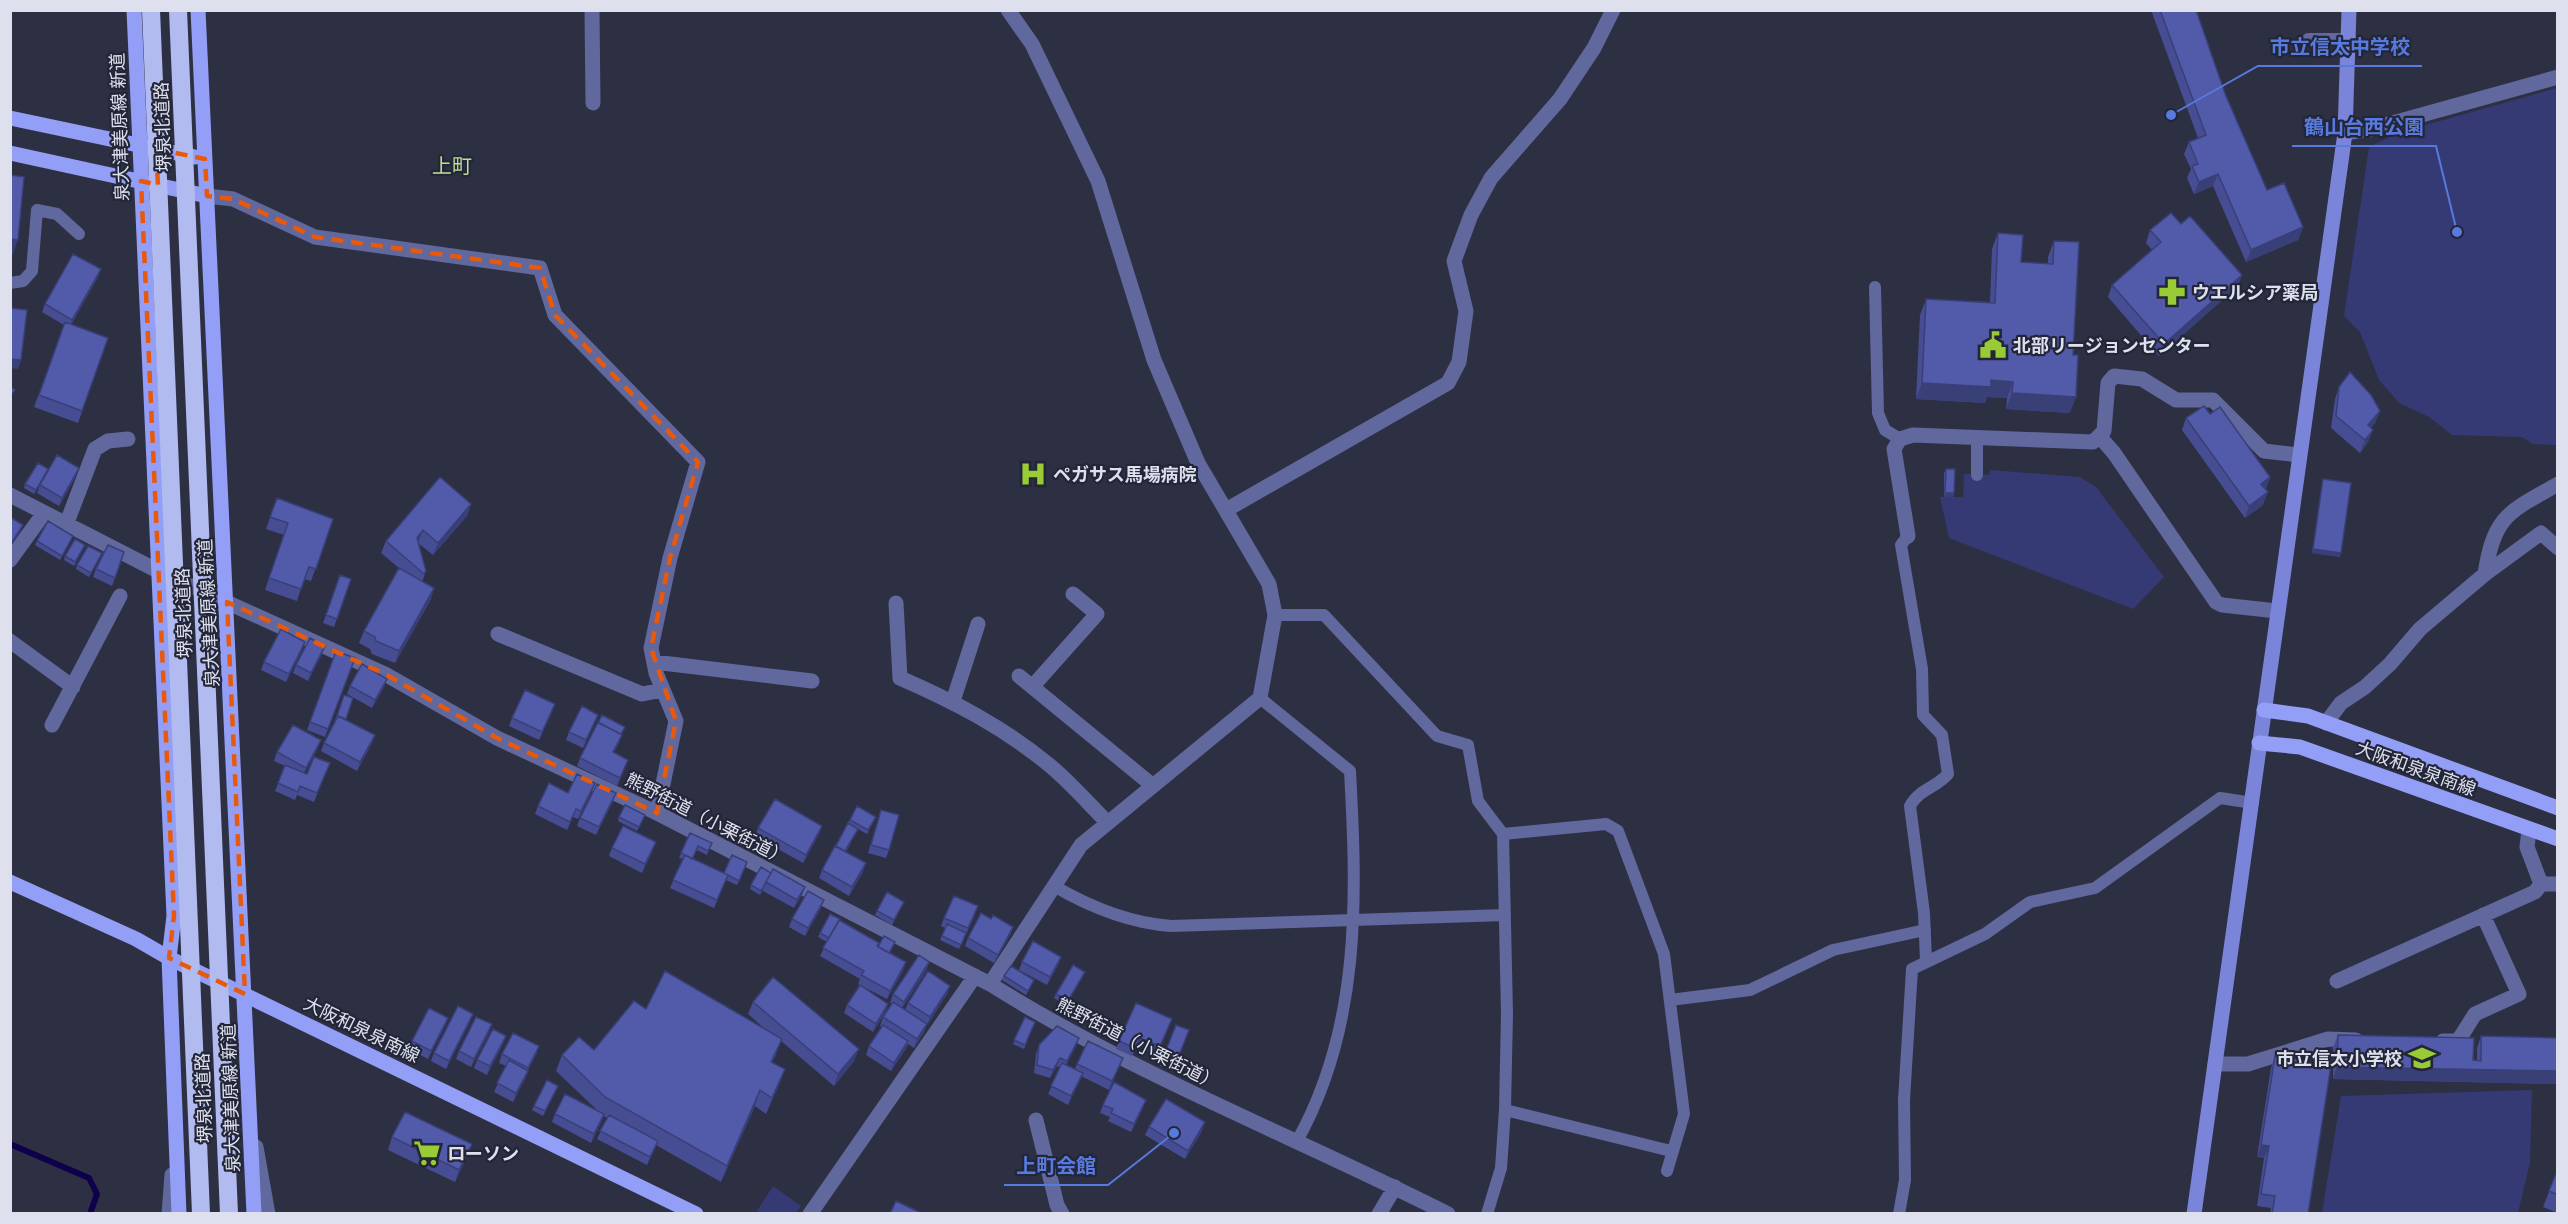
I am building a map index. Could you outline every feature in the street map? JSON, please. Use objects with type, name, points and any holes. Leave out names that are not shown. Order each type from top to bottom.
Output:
[{"type":"highway","name":"堺泉北道路","points":[[151,10],[201,1214]]},
{"type":"highway","name":"堺泉北道路","points":[[178,10],[229,1214]]},
{"type":"main road","name":"泉大津美原線 新道","points":[[134,10],[174,916],[169,958],[179,1214]]},
{"type":"main road","name":"泉大津美原線 新道","points":[[198,10],[254,1214]]},
{"type":"main road","points":[[10,118],[205,159]]},
{"type":"main road","points":[[10,153],[207,196]]},
{"type":"main road","name":"大阪和泉泉南線","points":[[2264,710],[2308,716],[2558,808]]},
{"type":"main road","name":"大阪和泉泉南線","points":[[2259,743],[2300,747],[2529,830],[2558,838]]},
{"type":"main road","name":"大阪和泉泉南線","points":[[10,882],[136,939],[169,958],[696,1214]]},
{"type":"street","points":[[592,10],[593,103]]},
{"type":"street","points":[[990,984],[1081,845],[1260,698],[1275,615],[1269,584],[1198,463],[1154,360],[1098,181],[1032,44],[1008,10]]},
{"type":"street","points":[[1226,510],[1448,383],[1459,362],[1466,311],[1454,261],[1471,215],[1491,178],[1560,99],[1594,48],[1613,10]]},
{"type":"street","points":[[2194,1214],[2345,133],[2350,39],[2349,10]]},
{"type":"street","points":[[2345,133],[2371,129],[2558,77]]},
{"type":"street","points":[[207,196],[233,199],[315,237],[540,268],[555,315],[698,462],[670,558],[651,648],[663,690],[676,721],[657,813]]},
{"type":"street","points":[[1908,536],[1894,448],[1900,440],[1913,435],[2086,443],[2100,437],[2106,423],[2108,383],[2114,376],[2142,379],[2176,400],[2213,400],[2264,451],[2299,455]]},
{"type":"street","points":[[2100,437],[2114,453],[2216,602],[2222,605],[2277,610]]},
{"type":"street","points":[[66,525],[95,449],[108,441],[129,439]]},
{"type":"street","points":[[2485,574],[2489,546],[2500,523],[2510,511],[2558,484]]},
{"type":"street","name":"熊野街道（小栗街道）","points":[[10,495],[158,571],[385,674],[497,738],[657,813],[975,976],[1040,1016],[1200,1096],[1448,1214]]},
{"type":"street","points":[[10,560],[44,513]]},
{"type":"street","points":[[2326,723],[2341,702],[2365,687],[2390,664],[2420,629],[2485,574],[2541,533],[2558,548]]},
{"type":"street","points":[[1032,687],[1097,614],[1073,594]]},
{"type":"street","points":[[52,725],[120,596]]},
{"type":"street","points":[[896,603],[900,678],[953,701],[1000,729],[1048,765],[1107,822]]},
{"type":"street","points":[[953,701],[978,624]]},
{"type":"street","points":[[498,634],[642,694],[663,690]]},
{"type":"street","points":[[10,641],[73,687]]},
{"type":"street","points":[[654,662],[812,681]]},
{"type":"street","points":[[1019,676],[1152,785]]},
{"type":"street","points":[[2529,830],[2527,847],[2541,884]]},
{"type":"street","points":[[2541,884],[2558,884]]},
{"type":"street","points":[[2337,981],[2535,892],[2541,884]]},
{"type":"street","points":[[2422,1041],[2458,1041],[2475,1014],[2519,994],[2483,915]]},
{"type":"street","points":[[810,1214],[975,976]]},
{"type":"street","points":[[2215,1064],[2248,1064],[2328,1039],[2375,1040]]},
{"type":"street","points":[[249,1108],[268,1214]]},
{"type":"street","points":[[1036,1120],[1057,1205],[1062,1214]]},
{"type":"street","points":[[169,1214],[176,1131]]},
{"type":"street","points":[[1379,1214],[1395,1187]]},
{"type":"lane","points":[[2308,39],[2350,39]]},
{"type":"lane","points":[[10,283],[23,281],[32,271],[37,210],[57,214],[79,234]]},
{"type":"lane","points":[[1875,287],[1878,413],[1886,430],[1900,440]]},
{"type":"lane","points":[[1977,438],[1977,475]]},
{"type":"lane","points":[[1908,536],[1901,545],[1922,669],[1923,715],[1942,735],[1948,774],[1941,783],[1916,795],[1910,806],[1925,930],[1926,960]]},
{"type":"lane","points":[[1275,615],[1323,615],[1437,735],[1468,745],[1478,801],[1503,834],[1507,1012],[1504,1110],[1501,1168],[1487,1214]]},
{"type":"lane","points":[[1260,698],[1350,771],[1354,846],[1353,919],[1348,988],[1337,1048],[1317,1107],[1298,1142]]},
{"type":"lane","points":[[1899,1214],[1905,1180],[1904,1100],[1912,969],[1926,960],[1985,934],[2030,902],[2095,888],[2220,798],[2253,803]]},
{"type":"lane","points":[[1503,834],[1606,824],[1618,831],[1664,954],[1684,1114],[1671,1151],[1667,1172]]},
{"type":"lane","points":[[1054,886],[1077,899],[1143,924],[1171,926],[1505,915]]},
{"type":"lane","points":[[1670,1000],[1750,990],[1833,950],[1925,930]]},
{"type":"lane","points":[[1504,1110],[1671,1151]]},
{"type":"highlighted area","points":[[156,149],[205,159],[207,196],[233,199],[315,237],[540,268],[555,315],[698,462],[670,558],[651,648],[676,721],[657,813],[497,738],[385,674],[227,602],[245,994],[169,958],[174,916],[141,181],[158,185]]},
{"type":"shaded area","points":[[2557,88],[2557,445],[2533,444],[2522,437],[2452,435],[2429,417],[2399,403],[2379,380],[2360,332],[2344,316],[2369,147],[2397,133]]},
{"type":"shaded area","points":[[1990,470],[2080,477],[2096,487],[2164,577],[2133,609],[1949,538],[1940,497],[1963,497],[1964,474],[1989,475]]},
{"type":"shaded area","points":[[2532,1090],[2530,1162],[2518,1213],[2322,1213],[2341,1096]]},
{"type":"shaded area","points":[[773,1186],[801,1206],[796,1213],[757,1211]]},
{"type":"building","points":[[2160,10],[2196,10],[2226,96],[2267,190],[2284,183],[2303,227],[2251,250],[2218,174],[2199,182],[2192,166],[2198,164],[2189,142],[2206,135]]},
{"type":"building","points":[[10,175],[24,177],[18,240],[10,239]]},
{"type":"building","name":"ウエルシア薬局","points":[[2171,213],[2181,224],[2190,216],[2242,275],[2164,344],[2112,285],[2161,242],[2150,230]]},
{"type":"building","name":"北部リージョンセンター","points":[[1998,233],[2023,235],[2021,262],[2053,264],[2054,241],[2079,242],[2073,355],[2078,355],[2076,397],[2012,393],[2013,382],[1991,380],[1991,387],[1922,383],[1926,299],[1995,303]]},
{"type":"building","points":[[73,254],[101,269],[72,320],[45,304]]},
{"type":"building","points":[[10,308],[27,310],[21,360],[10,359]]},
{"type":"building","points":[[65,322],[108,338],[82,411],[39,395]]},
{"type":"building","points":[[2350,372],[2371,395],[2380,411],[2368,425],[2373,430],[2365,440],[2336,416],[2339,387]]},
{"type":"building","points":[[2204,406],[2210,414],[2220,407],[2270,477],[2261,484],[2268,492],[2249,506],[2186,418]]},
{"type":"building","points":[[57,455],[79,468],[62,498],[40,485]]},
{"type":"building","points":[[38,463],[48,469],[36,490],[25,484]]},
{"type":"building","points":[[1946,469],[1955,469],[1954,493],[1945,493]]},
{"type":"building","points":[[440,477],[471,504],[438,543],[423,530],[417,538],[426,571],[424,574],[386,541]]},
{"type":"building","points":[[2323,479],[2351,483],[2341,553],[2313,549]]},
{"type":"building","points":[[277,498],[333,519],[316,569],[309,567],[301,589],[269,578],[288,523],[270,517]]},
{"type":"building","points":[[10,517],[23,525],[10,545]]},
{"type":"building","points":[[48,521],[73,536],[62,556],[37,541]]},
{"type":"building","points":[[75,539],[85,545],[75,562],[65,556]]},
{"type":"building","points":[[108,545],[124,552],[115,578],[96,569]]},
{"type":"building","points":[[88,546],[102,553],[91,573],[77,565]]},
{"type":"building","points":[[399,568],[434,588],[399,651],[376,641],[375,637],[364,631]]},
{"type":"building","points":[[340,575],[351,579],[337,619],[326,615]]},
{"type":"building","points":[[281,629],[305,642],[289,674],[264,662]]},
{"type":"building","points":[[310,638],[325,646],[311,673],[296,665]]},
{"type":"building","points":[[336,651],[355,658],[328,729],[310,722]]},
{"type":"building","points":[[362,664],[387,679],[375,700],[350,686]]},
{"type":"building","points":[[525,690],[555,704],[542,732],[512,718]]},
{"type":"building","points":[[344,695],[353,698],[346,719],[337,716]]},
{"type":"building","points":[[582,706],[598,715],[586,740],[569,732]]},
{"type":"building","points":[[602,715],[625,727],[621,734],[598,723]]},
{"type":"building","points":[[338,716],[375,735],[360,762],[324,743]]},
{"type":"building","points":[[598,722],[622,735],[613,752],[628,760],[620,778],[580,758]]},
{"type":"building","points":[[293,725],[321,740],[306,768],[277,752]]},
{"type":"building","points":[[314,757],[330,763],[317,793],[300,786],[298,792],[278,783],[285,765],[307,774]]},
{"type":"building","points":[[577,774],[595,783],[581,811],[576,809],[570,822],[538,806],[549,783],[568,793]]},
{"type":"building","points":[[597,784],[616,793],[599,827],[580,818]]},
{"type":"building","points":[[775,799],[822,826],[806,855],[758,828]]},
{"type":"building","points":[[625,805],[645,815],[639,827],[619,817]]},
{"type":"building","points":[[857,806],[876,817],[868,830],[850,820]]},
{"type":"building","points":[[881,810],[899,815],[889,850],[871,845]]},
{"type":"building","points":[[848,823],[858,829],[845,851],[836,846]]},
{"type":"building","points":[[623,826],[656,842],[645,864],[612,848]]},
{"type":"building","points":[[690,833],[712,843],[708,851],[698,846],[692,859],[681,853]]},
{"type":"building","points":[[835,846],[866,863],[852,887],[822,870]]},
{"type":"building","points":[[685,855],[728,875],[717,900],[673,880]]},
{"type":"building","points":[[732,855],[747,862],[739,881],[724,873]]},
{"type":"building","points":[[761,867],[771,873],[761,891],[751,885]]},
{"type":"building","points":[[773,869],[805,887],[797,900],[766,882]]},
{"type":"building","points":[[808,891],[824,900],[808,928],[792,919]]},
{"type":"building","points":[[887,892],[904,902],[894,920],[877,911]]},
{"type":"building","points":[[954,896],[978,906],[968,928],[944,918]]},
{"type":"building","points":[[981,913],[991,919],[993,915],[1013,927],[998,955],[968,938]]},
{"type":"building","points":[[830,914],[840,919],[829,938],[820,933]]},
{"type":"building","points":[[839,920],[879,943],[877,946],[906,962],[890,991],[861,975],[864,971],[823,948]]},
{"type":"building","points":[[947,924],[966,933],[961,945],[942,936]]},
{"type":"building","points":[[884,936],[895,942],[889,953],[878,947]]},
{"type":"building","points":[[1033,941],[1061,957],[1050,977],[1022,962]]},
{"type":"building","points":[[919,955],[929,962],[904,1002],[893,994]]},
{"type":"building","points":[[1073,965],[1085,972],[1068,1001],[1056,994]]},
{"type":"building","points":[[1011,966],[1034,980],[1028,991],[1004,976]]},
{"type":"building","points":[[665,971],[782,1039],[771,1062],[785,1069],[772,1098],[760,1090],[727,1166],[605,1097],[562,1055],[579,1037],[594,1050],[634,1001],[646,1009]]},
{"type":"building","points":[[928,971],[950,986],[930,1017],[908,1003]]},
{"type":"building","points":[[773,977],[859,1049],[838,1074],[753,1002]]},
{"type":"building","points":[[860,985],[888,1004],[876,1024],[847,1005]]},
{"type":"building","points":[[893,1002],[927,1024],[917,1039],[883,1017]]},
{"type":"building","points":[[1136,1003],[1172,1019],[1160,1046],[1140,1038],[1135,1048],[1119,1041]]},
{"type":"building","points":[[458,1006],[473,1014],[449,1061],[434,1053]]},
{"type":"building","points":[[429,1008],[448,1018],[431,1051],[412,1041]]},
{"type":"building","points":[[476,1017],[492,1024],[474,1059],[459,1051]]},
{"type":"building","points":[[1025,1017],[1035,1022],[1025,1045],[1014,1040]]},
{"type":"building","points":[[883,1025],[908,1041],[894,1063],[869,1046]]},
{"type":"building","points":[[1176,1025],[1189,1030],[1176,1063],[1163,1058]]},
{"type":"building","points":[[1057,1026],[1079,1038],[1067,1061],[1060,1058],[1053,1070],[1037,1065],[1039,1045]]},
{"type":"building","points":[[493,1029],[506,1036],[490,1066],[477,1060]]},
{"type":"building","points":[[513,1033],[539,1046],[528,1068],[502,1054]]},
{"type":"building","points":[[2338,1035],[2474,1038],[2473,1060],[2481,1061],[2481,1036],[2558,1038],[2558,1071],[2337,1067]]},
{"type":"building","points":[[1088,1041],[1123,1058],[1112,1081],[1077,1064]]},
{"type":"building","points":[[2275,1056],[2331,1065],[2308,1214],[2272,1214],[2275,1196],[2261,1194],[2269,1146],[2261,1145]]},
{"type":"building","points":[[509,1060],[528,1071],[516,1093],[497,1083]]},
{"type":"building","points":[[1062,1063],[1083,1073],[1071,1096],[1051,1086]]},
{"type":"building","points":[[547,1080],[558,1086],[545,1111],[534,1106]]},
{"type":"building","points":[[1114,1082],[1146,1100],[1134,1124],[1111,1113],[1113,1109],[1103,1105]]},
{"type":"building","points":[[565,1094],[604,1114],[594,1134],[555,1114]]},
{"type":"building","points":[[1166,1099],[1205,1122],[1188,1151],[1149,1127]]},
{"type":"building","points":[[405,1112],[472,1144],[459,1170],[392,1137]]},
{"type":"building","points":[[609,1115],[658,1141],[650,1157],[600,1131]]},
{"type":"building","points":[[2558,1169],[2558,1195],[2549,1191]]},
{"type":"building","points":[[896,1201],[921,1213],[890,1214]]},
{"type":"waterway","points":[[10,1144],[89,1178],[97,1194],[90,1214]]},
{"type":"place","name":"市立信太中学校","points":[[2171,115]]},
{"type":"place","name":"鶴山台西公園","points":[[2457,232]]},
{"type":"place","name":"ウエルシア薬局","points":[[2172,292]]},
{"type":"place","name":"北部リージョンセンター","points":[[1993,345]]},
{"type":"place","name":"ペガサス馬場病院","points":[[1033,474]]},
{"type":"place","name":"市立信太小学校","points":[[2422,1058]]},
{"type":"place","name":"上町会館","points":[[1174,1133]]},
{"type":"place","name":"ローソン","points":[[427,1153]]},
{"type":"district","name":"上町","points":[[452,165]]}]
